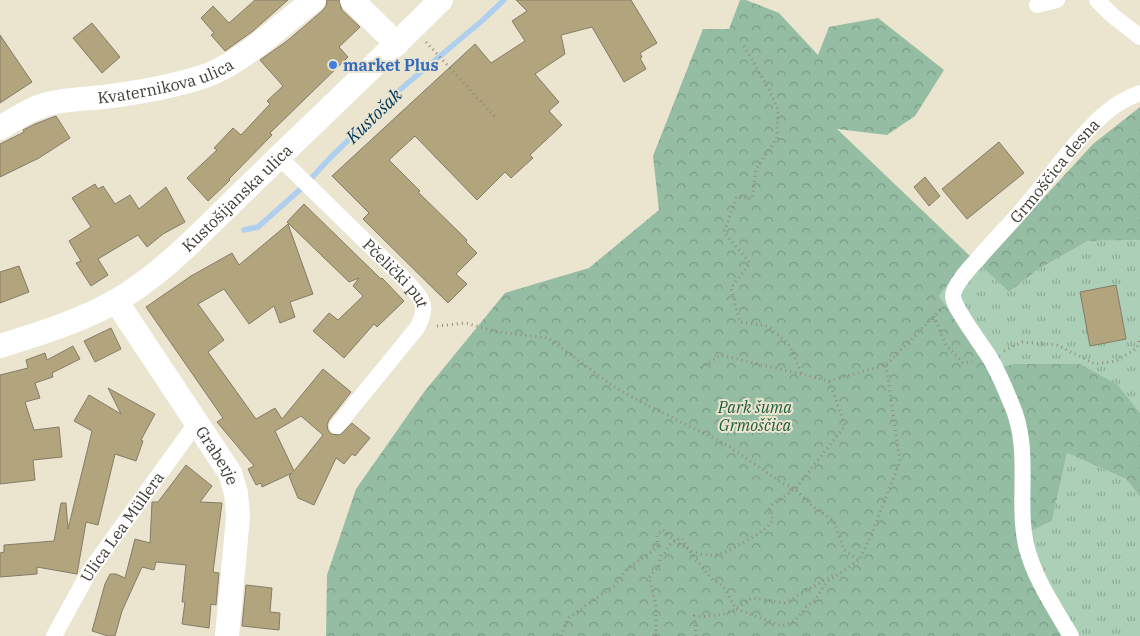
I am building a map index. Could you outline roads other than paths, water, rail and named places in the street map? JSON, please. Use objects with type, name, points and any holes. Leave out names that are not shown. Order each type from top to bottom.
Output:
[{"type":"street","name":"Kvaternikova ulica","points":[[0,128],[33,109],[47,104],[134,92],[207,75],[243,54],[314,0]]},
{"type":"street","points":[[352,0],[396,44]]},
{"type":"street","points":[[1037,5],[1057,0]]},
{"type":"street","points":[[1097,0],[1113,16],[1140,37]]},
{"type":"street","name":"Kustošijanska ulica","points":[[0,346],[65,324],[116,301],[191,244],[396,44],[432,3]]},
{"type":"street","name":"Grmoščica desna","points":[[1071,636],[1045,592],[1033,566],[1026,544],[1023,518],[1024,484],[1020,432],[1012,404],[990,359],[960,312],[953,296],[964,275],[1088,131],[1102,116],[1119,103],[1140,93]]},
{"type":"street","name":"Pčelički put","points":[[279,157],[423,300],[424,315],[416,328],[337,426]]},
{"type":"street","name":"Graberje","points":[[116,301],[230,472],[236,493],[238,517],[227,636]]},
{"type":"street","name":"Ulica Lea Müllera","points":[[54,636],[89,572],[198,422]]},
{"type":"waterway","name":"Kustošak","points":[[244,230],[258,227],[303,187],[396,93],[504,0]]},
{"type":"place","name":"market Plus","points":[[333,65]]},
{"type":"park label","name":"Park šuma Grmoščica","points":[[755,416]]}]
